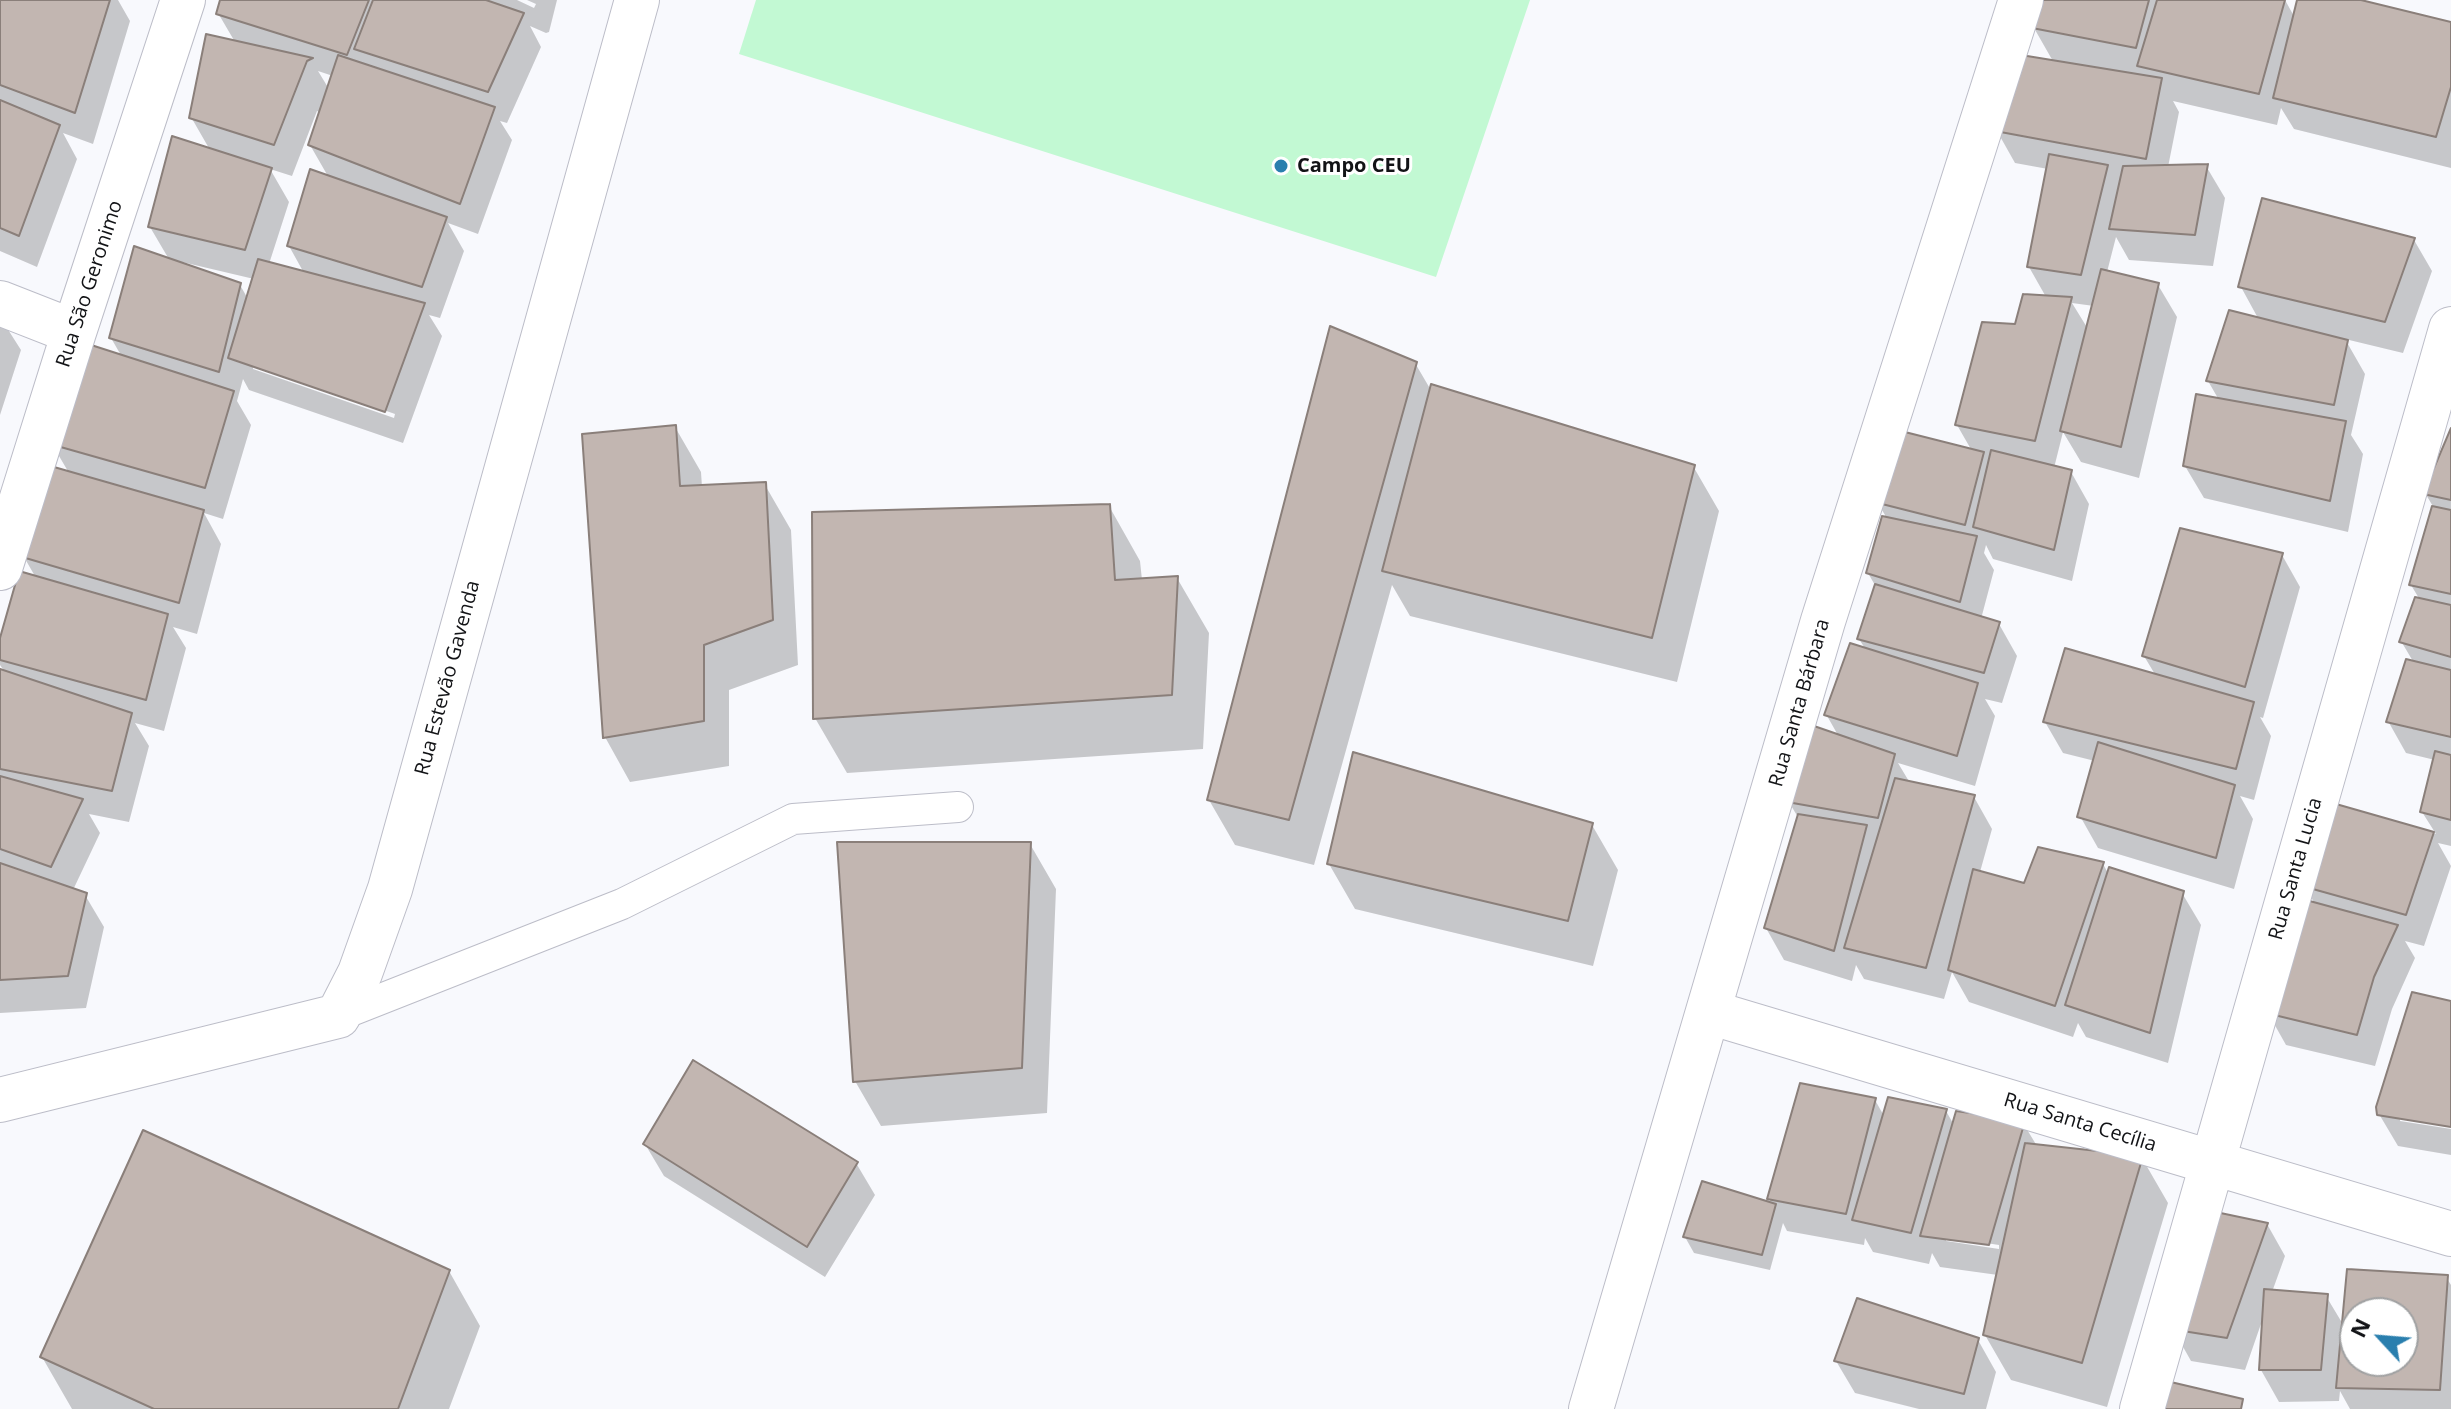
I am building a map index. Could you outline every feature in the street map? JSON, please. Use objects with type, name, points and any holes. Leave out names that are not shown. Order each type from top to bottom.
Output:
[{"type":"street","name":"Rua São Geronimo","points":[[0,568],[183,0]]},
{"type":"street","name":"Rua Estevão Gavenda","points":[[338,1016],[360,973],[390,889],[637,0]]},
{"type":"street","name":"Rua Santa Bárbara","points":[[1591,1409],[1823,621],[2021,0]]},
{"type":"street","points":[[0,303],[74,332]]},
{"type":"street","name":"Rua Santa Lucia","points":[[2142,1409],[2451,329]]},
{"type":"street","name":"Rua Santa Cecília","points":[[1709,1012],[2451,1234]]},
{"type":"street","points":[[0,1100],[338,1016]]},
{"type":"lane","points":[[338,1016],[622,904],[793,819],[958,807]]},
{"type":"green space","name":"Campo CEU","points":[[756,0],[1530,0],[1436,277],[739,54]]},
{"type":"building","points":[[0,0],[110,0],[75,113],[0,85]]},
{"type":"building","points":[[220,0],[369,0],[347,55],[216,14]]},
{"type":"building","points":[[373,0],[486,0],[524,13],[488,92],[354,49]]},
{"type":"building","points":[[2040,0],[2149,0],[2136,48],[2032,28]]},
{"type":"building","points":[[2157,0],[2285,0],[2259,94],[2137,66]]},
{"type":"building","points":[[2297,0],[2361,0],[2451,22],[2451,87],[2436,137],[2273,98]]},
{"type":"building","points":[[206,34],[313,58],[307,61],[274,145],[189,118]]},
{"type":"building","points":[[338,55],[495,107],[460,204],[308,145]]},
{"type":"building","points":[[2021,55],[2162,78],[2146,159],[1995,131]]},
{"type":"building","points":[[0,100],[60,125],[19,236],[0,228]]},
{"type":"building","points":[[172,136],[272,168],[245,250],[148,227]]},
{"type":"building","points":[[2049,154],[2108,165],[2081,275],[2027,267]]},
{"type":"building","points":[[2208,164],[2195,235],[2109,229],[2123,166]]},
{"type":"building","points":[[310,169],[447,217],[422,287],[287,246]]},
{"type":"building","points":[[2262,198],[2415,238],[2385,322],[2238,287]]},
{"type":"building","points":[[134,246],[241,283],[219,372],[109,338]]},
{"type":"building","points":[[258,259],[425,303],[385,412],[228,358]]},
{"type":"building","points":[[2101,269],[2159,283],[2121,447],[2060,431]]},
{"type":"building","points":[[2023,294],[2072,297],[2035,441],[1955,425],[1982,322],[2015,324]]},
{"type":"building","points":[[2229,310],[2348,340],[2334,405],[2206,381]]},
{"type":"building","points":[[1330,326],[1417,362],[1289,820],[1207,800]]},
{"type":"building","points":[[88,344],[234,391],[205,488],[50,444]]},
{"type":"building","points":[[1431,384],[1695,465],[1652,638],[1382,571]]},
{"type":"building","points":[[2196,394],[2346,421],[2330,501],[2183,466]]},
{"type":"building","points":[[676,425],[680,486],[766,482],[773,620],[704,645],[704,721],[603,738],[582,434]]},
{"type":"building","points":[[2451,428],[2451,500],[2423,494]]},
{"type":"building","points":[[1893,429],[1984,452],[1965,525],[1874,502]]},
{"type":"building","points":[[1991,450],[2072,470],[2054,550],[1973,527]]},
{"type":"building","points":[[47,465],[204,510],[179,603],[22,557]]},
{"type":"building","points":[[1110,504],[1115,580],[1178,576],[1172,695],[813,719],[812,512]]},
{"type":"building","points":[[2432,506],[2451,510],[2451,594],[2409,585]]},
{"type":"building","points":[[1882,516],[1977,536],[1960,602],[1866,573]]},
{"type":"building","points":[[2180,528],[2283,553],[2245,687],[2142,656]]},
{"type":"building","points":[[19,571],[168,614],[146,700],[0,660],[0,638]]},
{"type":"building","points":[[1875,584],[2000,622],[1984,673],[1857,639]]},
{"type":"building","points":[[2415,597],[2451,605],[2451,657],[2399,642]]},
{"type":"building","points":[[1850,643],[1978,683],[1957,756],[1824,715]]},
{"type":"building","points":[[2065,648],[2254,702],[2236,769],[2043,722]]},
{"type":"building","points":[[2406,659],[2451,670],[2451,737],[2386,722]]},
{"type":"building","points":[[0,669],[132,713],[112,791],[0,769]]},
{"type":"building","points":[[1814,726],[1895,754],[1878,818],[1787,802]]},
{"type":"building","points":[[2098,742],[2235,785],[2216,858],[2077,817]]},
{"type":"building","points":[[2435,751],[2451,755],[2451,820],[2420,812]]},
{"type":"building","points":[[1353,752],[1593,823],[1568,921],[1327,864]]},
{"type":"building","points":[[0,776],[83,799],[51,867],[0,849]]},
{"type":"building","points":[[1895,778],[1975,795],[1926,968],[1844,948]]},
{"type":"building","points":[[2329,802],[2434,832],[2406,915],[2302,886]]},
{"type":"building","points":[[1798,814],[1867,825],[1834,951],[1764,928]]},
{"type":"building","points":[[837,842],[1031,842],[1022,1068],[853,1082]]},
{"type":"building","points":[[2038,847],[2104,862],[2055,1006],[1948,970],[1973,869],[2024,883]]},
{"type":"building","points":[[0,863],[87,893],[68,976],[0,980]]},
{"type":"building","points":[[2109,867],[2184,891],[2150,1033],[2065,1005]]},
{"type":"building","points":[[2306,900],[2398,925],[2374,977],[2357,1035],[2266,1013]]},
{"type":"building","points":[[2412,992],[2451,1001],[2451,1127],[2377,1115],[2376,1107]]},
{"type":"building","points":[[693,1060],[858,1162],[807,1247],[643,1144]]},
{"type":"building","points":[[1800,1083],[1876,1098],[1846,1214],[1767,1199]]},
{"type":"building","points":[[1888,1097],[1947,1109],[1911,1233],[1852,1220]]},
{"type":"building","points":[[1956,1111],[2025,1121],[1989,1245],[1920,1236]]},
{"type":"building","points":[[143,1130],[450,1270],[398,1409],[154,1409],[40,1357]]},
{"type":"building","points":[[2025,1143],[2143,1156],[2082,1363],[1983,1335]]},
{"type":"building","points":[[1702,1181],[1776,1204],[1762,1255],[1683,1237]]},
{"type":"building","points":[[2211,1211],[2268,1223],[2227,1338],[2170,1329]]},
{"type":"building","points":[[2347,1269],[2448,1275],[2440,1390],[2336,1388],[2339,1356],[2339,1377],[2419,1377],[2419,1297],[2344,1297]]},
{"type":"building","points":[[2264,1289],[2328,1294],[2321,1370],[2259,1370]]},
{"type":"building","points":[[1857,1298],[1979,1338],[1964,1394],[1834,1361]]},
{"type":"building","points":[[2158,1379],[2243,1399],[2241,1409],[2150,1409]]},
{"type":"place","name":"Campo CEU","points":[[1281,166]]}]
